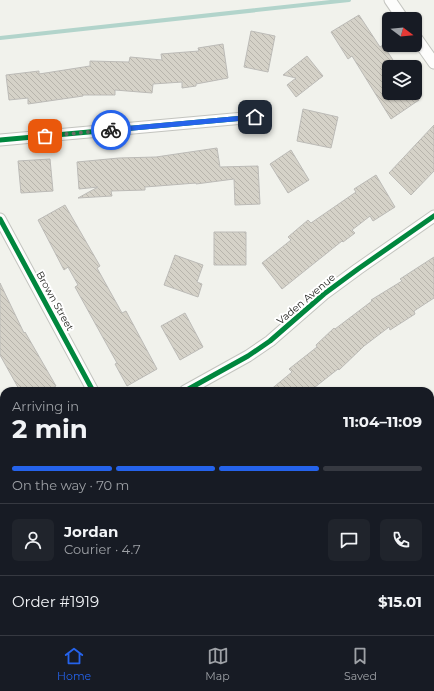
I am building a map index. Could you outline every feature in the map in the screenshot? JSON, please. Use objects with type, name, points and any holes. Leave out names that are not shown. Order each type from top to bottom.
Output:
[{"type":"street","points":[[390,0],[398,12]]},
{"type":"street","points":[[422,46],[434,63]]},
{"type":"street","points":[[0,140],[255,117]]},
{"type":"street","name":"Vaden Avenue","points":[[192,387],[253,352],[286,328],[324,294],[434,216]]},
{"type":"street","name":"Brown Street","points":[[0,219],[92,387]]},
{"type":"building","points":[[359,15],[380,47],[382,46],[382,52],[388,52],[393,60],[382,60],[382,100],[419,100],[391,119],[352,56],[348,59],[331,32]]},
{"type":"building","points":[[251,31],[275,36],[268,72],[244,67]]},
{"type":"building","points":[[223,44],[228,78],[182,88],[182,82],[153,84],[152,93],[115,90],[115,95],[83,95],[28,104],[28,98],[9,100],[6,75],[39,71],[39,74],[90,66],[90,61],[129,62],[130,57],[162,60],[161,54],[199,51],[198,48]]},
{"type":"building","points":[[307,56],[323,76],[296,97],[287,85],[296,78],[283,75]]},
{"type":"building","points":[[303,109],[338,117],[331,148],[297,141]]},
{"type":"building","points":[[434,125],[434,171],[411,195],[389,173]]},
{"type":"building","points":[[217,148],[220,167],[258,166],[260,204],[235,205],[234,179],[196,184],[145,187],[145,190],[111,191],[112,196],[78,198],[98,187],[79,189],[77,162],[119,158],[156,157]]},
{"type":"building","points":[[291,150],[309,180],[288,193],[270,164]]},
{"type":"building","points":[[50,159],[53,191],[21,193],[18,161]]},
{"type":"building","points":[[376,175],[395,207],[373,221],[370,216],[352,230],[355,233],[343,242],[342,241],[282,289],[262,263],[291,240],[288,237],[308,220],[311,223],[356,192],[354,189]]},
{"type":"building","points":[[65,205],[100,266],[97,268],[122,313],[126,311],[157,369],[127,386],[115,364],[117,363],[75,287],[78,285],[68,267],[64,270],[38,220]]},
{"type":"building","points":[[214,232],[246,232],[246,265],[214,265]]},
{"type":"building","points":[[175,255],[203,265],[197,282],[202,284],[198,297],[164,285]]},
{"type":"building","points":[[434,257],[434,298],[414,311],[415,314],[390,330],[389,327],[364,346],[339,370],[338,369],[315,387],[274,387],[292,372],[289,369],[317,347],[316,345],[334,328],[335,329],[372,301],[371,300],[402,281],[400,279]]},
{"type":"building","points":[[0,283],[24,333],[25,332],[56,386],[18,387],[0,355]]},
{"type":"building","points":[[185,313],[203,347],[180,360],[161,326]]},
{"type":"waterway","points":[[0,38],[349,0]]},
{"type":"cycle path","points":[[0,140],[255,117]]},
{"type":"cycle path","points":[[192,387],[248,356],[270,341],[324,294],[434,216]]},
{"type":"cycle path","points":[[0,219],[91,387]]},
{"type":"way so far","points":[[45,136],[111,130]]},
{"type":"route","points":[[111,130],[255,117]]}]
